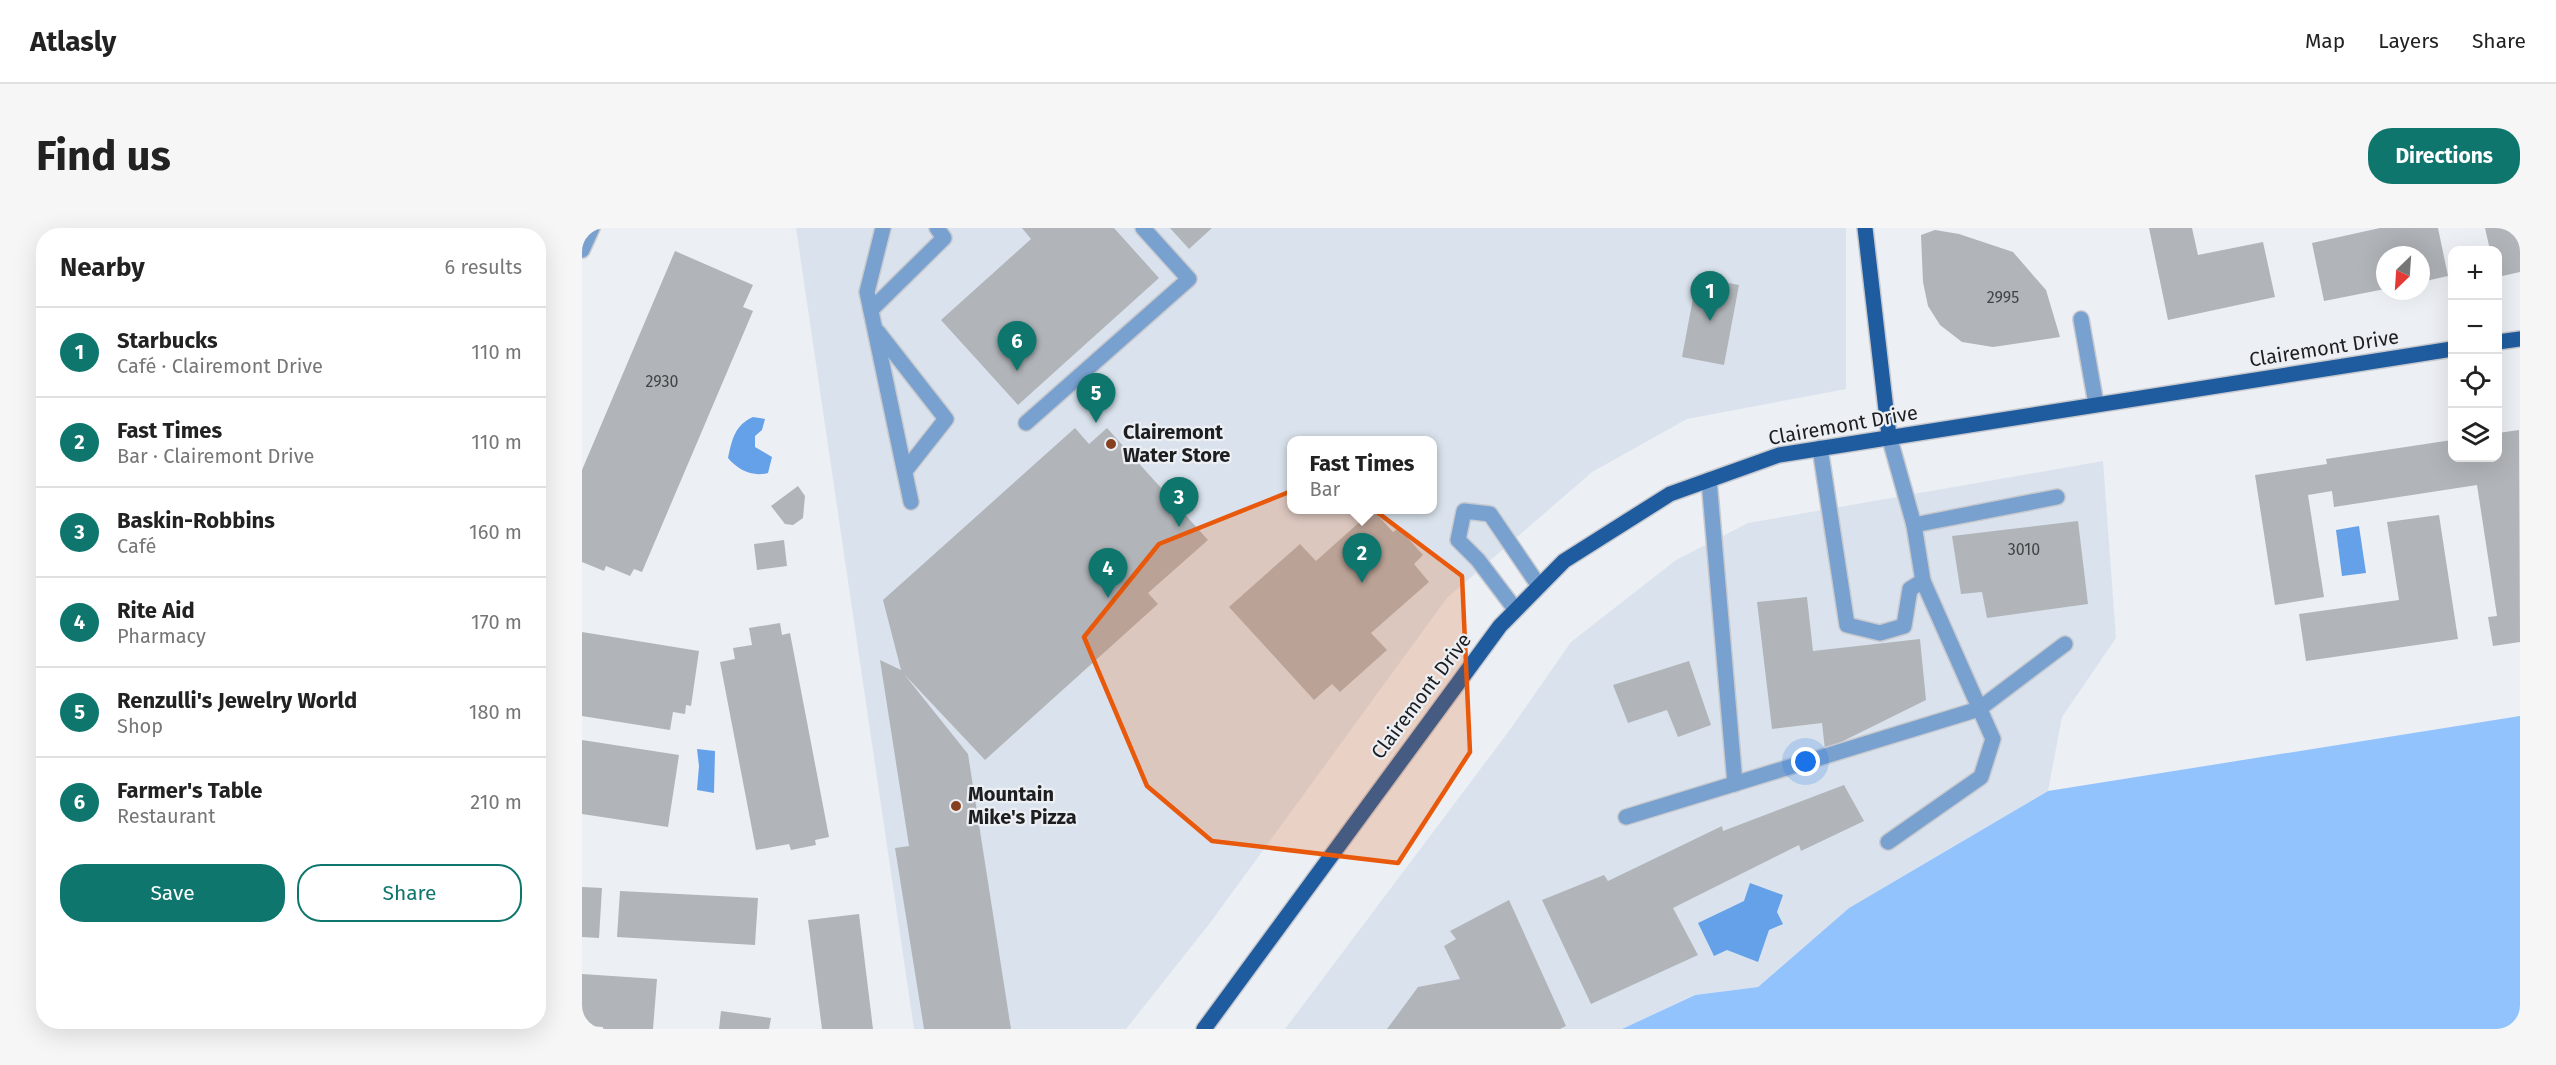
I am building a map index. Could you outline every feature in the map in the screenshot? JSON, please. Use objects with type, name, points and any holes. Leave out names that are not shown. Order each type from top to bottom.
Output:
[{"type":"main road","points":[[1865,228],[1889,436]]},
{"type":"main road","points":[[2502,341],[2520,339]]},
{"type":"main road","name":"Clairemont Drive","points":[[1204,1029],[1364,807],[1500,626],[1564,561],[1670,494],[1779,455],[2448,350]]},
{"type":"street","points":[[582,250],[592,228]]},
{"type":"street","points":[[883,228],[867,292],[911,502]]},
{"type":"street","points":[[872,310],[944,238],[937,228]]},
{"type":"street","points":[[1026,423],[1189,279],[1143,228]]},
{"type":"street","points":[[2081,319],[2096,404]]},
{"type":"street","points":[[875,328],[946,419],[905,471]]},
{"type":"street","points":[[1888,842],[1981,777],[1993,739],[1923,581],[1914,525],[1889,436]]},
{"type":"street","points":[[1820,448],[1847,625],[1880,633],[1904,626],[1910,589],[1923,581]]},
{"type":"street","points":[[1709,480],[1736,784]]},
{"type":"street","points":[[1914,525],[2057,497]]},
{"type":"street","points":[[1515,609],[1478,560],[1458,540],[1464,511],[1490,514],[1539,586]]},
{"type":"street","points":[[1626,817],[1979,709],[2065,644]]},
{"type":"highlighted area","points":[[1329,476],[1462,576],[1470,752],[1398,863],[1212,841],[1147,786],[1084,637],[1159,544]]},
{"type":"shaded area","points":[[796,228],[1846,228],[1846,389],[1687,419],[1592,472],[1447,598],[1210,923],[1126,1029],[914,1029]]},
{"type":"shaded area","points":[[753,417],[765,419],[762,430],[755,436],[755,447],[772,457],[768,473],[746,472],[728,458],[738,428]]},
{"type":"shaded area","points":[[2103,461],[2116,638],[2062,717],[2048,791],[1849,908],[1758,987],[1694,995],[1622,1029],[1285,1029],[1509,731],[1571,642],[1676,560],[1748,523]]},
{"type":"shaded area","points":[[2359,526],[2366,573],[2342,576],[2336,530]]},
{"type":"shaded area","points":[[2520,716],[2520,1029],[1622,1029],[1695,995],[1758,987],[1849,908],[2048,791]]},
{"type":"shaded area","points":[[697,749],[715,751],[714,793],[697,790],[699,766]]},
{"type":"shaded area","points":[[1750,883],[1783,895],[1777,912],[1783,924],[1769,930],[1758,962],[1727,950],[1714,956],[1698,923],[1744,901]]},
{"type":"building","points":[[1022,228],[1114,228],[1159,278],[1018,405],[941,320],[1031,239]]},
{"type":"building","points":[[1170,228],[1212,228],[1189,249]]},
{"type":"building","points":[[2149,228],[2192,228],[2198,255],[2263,242],[2275,297],[2168,320]]},
{"type":"building","points":[[2380,228],[2438,228],[2448,276],[2430,280],[2430,246],[2376,246],[2376,291],[2324,301],[2312,243]]},
{"type":"building","points":[[2485,228],[2520,228],[2520,272],[2502,276],[2502,246],[2489,246]]},
{"type":"building","points":[[1935,230],[1959,234],[2013,252],[2046,290],[2060,337],[1993,347],[1962,342],[1940,325],[1928,306],[1923,282],[1921,235]]},
{"type":"building","points":[[675,251],[753,285],[743,307],[753,311],[642,572],[634,569],[630,576],[606,566],[604,571],[582,562],[582,470]]},
{"type":"building","points":[[1697,277],[1739,285],[1724,365],[1682,357]]},
{"type":"building","points":[[1075,428],[1089,444],[1107,428],[1208,540],[1148,593],[1158,604],[985,760],[904,674],[968,754],[1011,1029],[924,1029],[895,848],[909,846],[880,660],[901,670],[883,600]]},
{"type":"building","points":[[2519,430],[2520,642],[2493,646],[2488,617],[2497,616],[2477,485],[2334,507],[2332,491],[2308,495],[2324,597],[2275,605],[2255,475],[2327,464],[2326,459],[2448,441],[2448,462],[2502,462],[2502,432]]},
{"type":"building","points":[[798,486],[805,496],[803,518],[793,525],[785,524],[771,506]]},
{"type":"building","points":[[1369,514],[1377,514],[1393,532],[1399,528],[1423,555],[1414,564],[1429,582],[1371,633],[1387,650],[1340,692],[1332,684],[1314,700],[1229,607],[1300,544],[1316,561]]},
{"type":"building","points":[[2439,515],[2458,639],[2306,661],[2299,614],[2399,600],[2387,522]]},
{"type":"building","points":[[2078,521],[2088,604],[1987,618],[1982,592],[1961,594],[1952,536]]},
{"type":"building","points":[[784,540],[787,566],[757,570],[754,544]]},
{"type":"building","points":[[1807,597],[1813,651],[1920,639],[1926,700],[1825,750],[1822,723],[1772,729],[1757,602]]},
{"type":"building","points":[[780,623],[782,635],[790,633],[829,837],[815,840],[816,845],[791,850],[789,844],[756,850],[720,662],[735,659],[733,648],[752,645],[749,628]]},
{"type":"building","points":[[582,632],[699,651],[691,706],[686,705],[685,714],[673,712],[670,730],[582,716]]},
{"type":"building","points":[[1689,661],[1711,725],[1678,737],[1667,710],[1628,723],[1613,685]]},
{"type":"building","points":[[582,740],[679,755],[668,827],[582,814]]},
{"type":"building","points":[[1844,785],[1864,821],[1801,851],[1799,845],[1673,908],[1698,955],[1591,1004],[1542,900],[1604,875],[1608,881],[1722,826],[1723,831]]},
{"type":"building","points":[[582,887],[602,888],[599,938],[582,937]]},
{"type":"building","points":[[620,891],[758,898],[755,945],[617,937]]},
{"type":"building","points":[[1509,900],[1566,1026],[1560,1029],[1387,1029],[1418,987],[1460,979],[1444,946],[1456,939],[1450,931]]},
{"type":"building","points":[[859,914],[873,1029],[822,1029],[808,920]]},
{"type":"building","points":[[582,974],[657,979],[653,1029],[603,1029],[603,1027],[589,1026],[588,1029],[582,1028]]},
{"type":"building","points":[[721,1011],[771,1018],[769,1029],[719,1029]]},
{"type":"place","name":"Starbucks","points":[[1710,321]]},
{"type":"place","name":"Farmer's Table","points":[[1017,371]]},
{"type":"place","name":"Renzulli's Jewelry World","points":[[1096,423]]},
{"type":"place","name":"Clairemont Water Store","points":[[1111,444]]},
{"type":"place","name":"Baskin-Robbins","points":[[1179,527]]},
{"type":"place","name":"Fast Times","points":[[1362,583]]},
{"type":"place","name":"Rite Aid","points":[[1108,598]]},
{"type":"place","name":"Mountain Mike's Pizza","points":[[956,806]]}]
